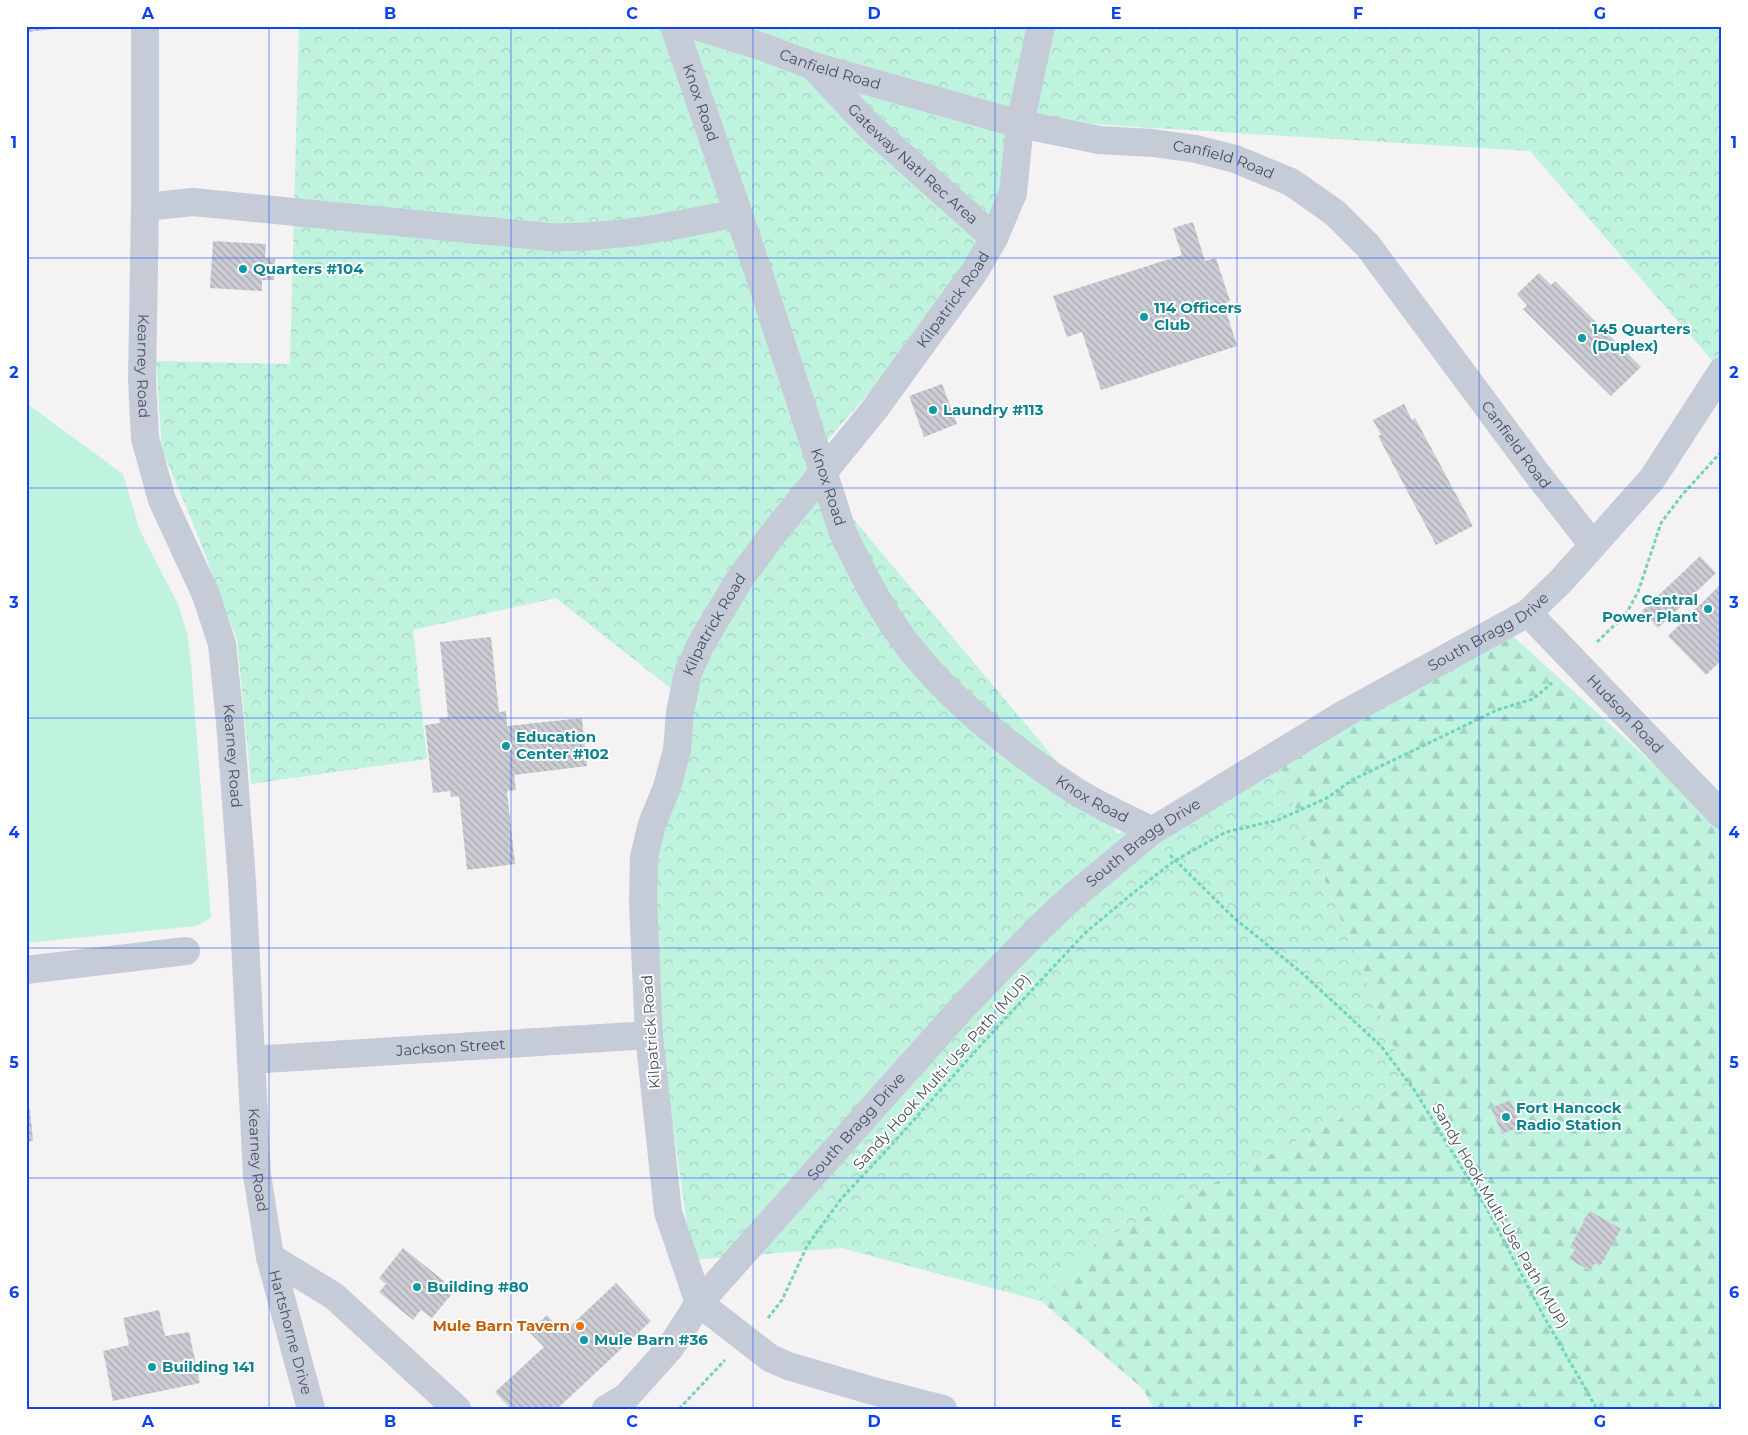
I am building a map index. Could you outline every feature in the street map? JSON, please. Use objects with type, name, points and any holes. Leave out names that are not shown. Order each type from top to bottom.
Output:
[{"type":"street","name":"Kearney Road","points":[[145,26],[145,207],[142,380],[145,438],[162,500],[206,595],[222,644],[231,732],[242,882],[258,1174],[270,1257]]},
{"type":"street","name":"Knox Road","points":[[674,26],[758,271],[843,533],[863,574],[919,660],[950,693],[1005,740],[1072,789],[1152,831]]},
{"type":"street","name":"Canfield Road","points":[[696,26],[813,66],[1020,124],[1099,140],[1153,143],[1196,149],[1235,159],[1291,182],[1335,213],[1368,246],[1538,475],[1593,545]]},
{"type":"street","name":"Kilpatrick Road","points":[[699,1303],[668,1212],[649,1035],[643,902],[644,857],[652,824],[668,787],[677,750],[680,712],[688,673],[701,644],[739,580],[773,534],[874,410],[975,271],[994,238],[1013,193],[1020,124],[1041,26]]},
{"type":"street","name":"Gateway Natl Rec Area","points":[[813,66],[870,127],[994,238]]},
{"type":"street","points":[[145,207],[193,202],[572,238],[672,227],[737,213]]},
{"type":"street","name":"South Bragg Drive","points":[[618,1405],[670,1348],[699,1303],[961,1009],[1070,898],[1152,831],[1344,714],[1528,613],[1562,580],[1652,479],[1722,372]]},
{"type":"street","name":"Hudson Road","points":[[1528,613],[1722,815]]},
{"type":"street","points":[[26,970],[186,951]]},
{"type":"street","name":"Jackson Street","points":[[251,1060],[649,1035]]},
{"type":"street","points":[[270,1257],[334,1296],[457,1409]]},
{"type":"street","name":"Hartshorne Drive","points":[[270,1257],[311,1409]]},
{"type":"street","points":[[699,1303],[770,1358],[871,1400],[943,1409]]},
{"type":"path","name":"Sandy Hook Multi-Use Path (MUP)","points":[[767,1320],[782,1300],[807,1246],[840,1199],[1085,933],[1174,861],[1226,832],[1278,820],[1327,798],[1352,780],[1479,718],[1497,710],[1533,699],[1576,662],[1626,614],[1638,592],[1661,522],[1682,495],[1722,451]]},
{"type":"path","name":"Sandy Hook Multi-Use Path (MUP)","points":[[1174,861],[1234,918],[1302,973],[1381,1046],[1415,1091],[1487,1209],[1543,1315],[1597,1409]]},
{"type":"path","points":[[679,1409],[730,1355]]},
{"type":"green space","points":[[299,26],[1722,26],[1722,372],[1530,151],[1026,120],[1001,240],[807,464],[1118,834],[1271,750],[1409,1084],[1097,1242],[1041,1301],[841,1248],[692,1260],[641,898],[688,702],[556,598],[413,630],[427,759],[251,784],[237,640],[197,533],[162,450],[156,361],[290,364]]},
{"type":"green space","points":[[26,403],[123,474],[140,531],[178,604],[187,633],[191,664],[211,918],[196,926],[26,943]]},
{"type":"green space","points":[[1500,624],[1722,827],[1722,1409],[1154,1409],[1143,1389],[1041,1301],[1097,1242],[1409,1084],[1271,750]]},
{"type":"building","points":[[28,26],[71,26],[71,27],[28,32]]},
{"type":"building","name":"114 Officers Club","points":[[1193,222],[1205,261],[1216,258],[1230,301],[1224,304],[1237,346],[1101,390],[1082,332],[1067,337],[1053,296],[1182,255],[1173,228]]},
{"type":"building","name":"Quarters #104","points":[[213,241],[266,244],[265,258],[275,259],[274,280],[262,280],[262,291],[210,288]]},
{"type":"building","name":"145 Quarters (Duplex)","points":[[1539,273],[1551,285],[1555,281],[1641,367],[1611,396],[1523,309],[1527,305],[1517,294]]},
{"type":"building","name":"Laundry #113","points":[[942,384],[957,424],[924,437],[909,396]]},
{"type":"building","points":[[1404,404],[1412,420],[1415,418],[1473,526],[1436,545],[1378,436],[1381,435],[1373,420]]},
{"type":"building","points":[[1700,556],[1716,573],[1658,628],[1642,611]]},
{"type":"building","name":"Central Power Plant","points":[[1722,583],[1722,660],[1706,675],[1668,636]]},
{"type":"building","name":"Education Center #102","points":[[491,637],[499,712],[506,711],[507,726],[582,718],[587,766],[514,775],[516,790],[507,791],[515,864],[467,870],[459,796],[451,797],[450,791],[433,793],[425,725],[440,723],[439,718],[448,717],[440,642]]},
{"type":"building","name":"Fort Hancock Radio Station","points":[[1510,1100],[1522,1126],[1502,1134],[1491,1108]]},
{"type":"building","points":[[30,1109],[33,1141],[26,1142],[26,1110]]},
{"type":"building","points":[[1590,1211],[1621,1229],[1600,1266],[1595,1263],[1590,1271],[1569,1259],[1575,1250],[1570,1247]]},
{"type":"building","name":"Building #80","points":[[403,1248],[455,1290],[432,1318],[421,1310],[413,1320],[379,1292],[386,1284],[379,1278]]},
{"type":"building","name":"Mule Barn #36","points":[[616,1283],[651,1321],[557,1409],[511,1409],[495,1392],[544,1347],[529,1332],[547,1315],[563,1333]]},
{"type":"building","name":"Building 141","points":[[159,1310],[165,1336],[189,1332],[200,1383],[113,1401],[103,1351],[129,1345],[123,1318]]},
{"type":"place","name":"Quarters #104","points":[[243,269]]},
{"type":"place","name":"114 Officers Club","points":[[1144,317]]},
{"type":"place","name":"145 Quarters (Duplex)","points":[[1582,338]]},
{"type":"place","name":"Laundry #113","points":[[933,410]]},
{"type":"place","name":"Central Power Plant","points":[[1708,609]]},
{"type":"place","name":"Education Center #102","points":[[506,746]]},
{"type":"place","name":"Fort Hancock Radio Station","points":[[1506,1117]]},
{"type":"place","name":"Building #80","points":[[417,1287]]},
{"type":"place","name":"Mule Barn Tavern","points":[[580,1326]]},
{"type":"place","name":"Mule Barn #36","points":[[584,1340]]},
{"type":"place","name":"Building 141","points":[[152,1367]]}]
